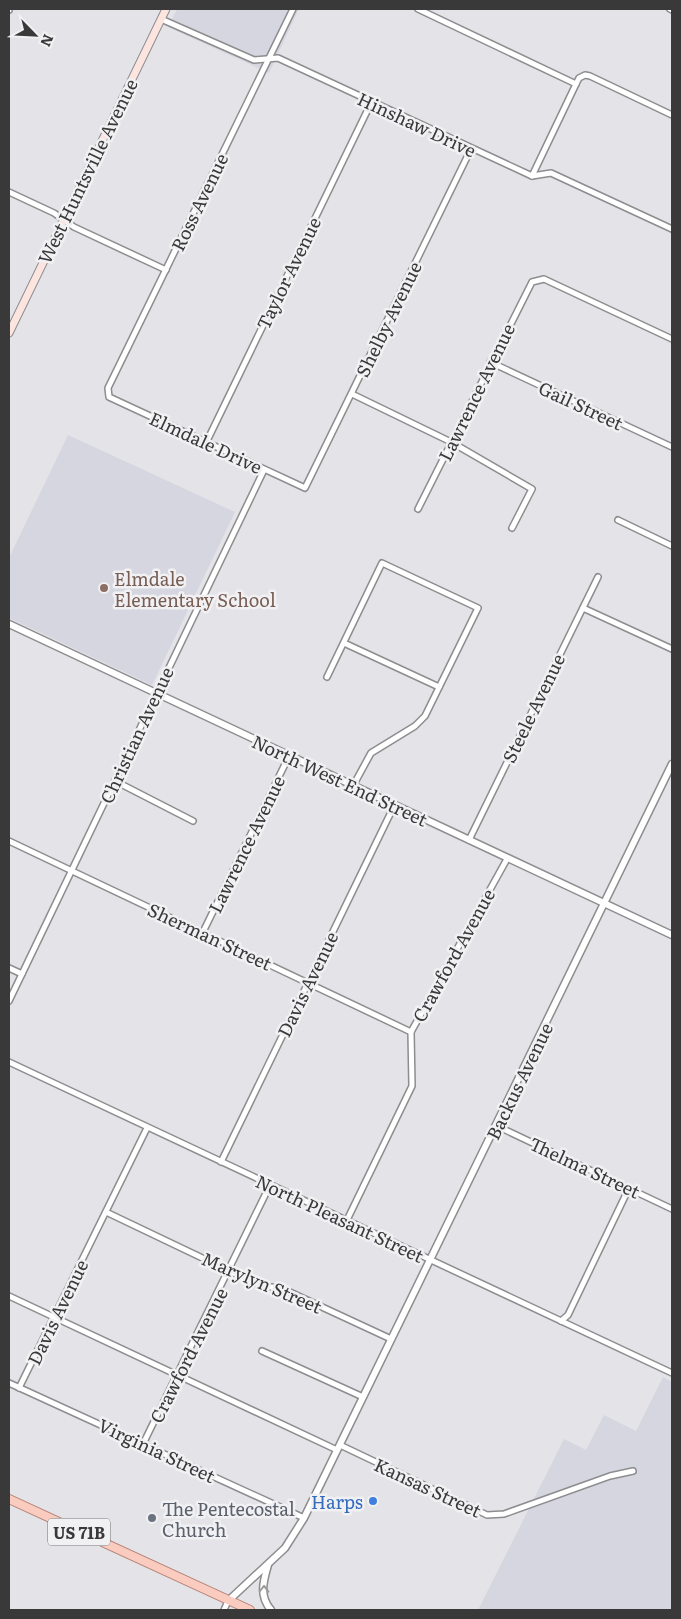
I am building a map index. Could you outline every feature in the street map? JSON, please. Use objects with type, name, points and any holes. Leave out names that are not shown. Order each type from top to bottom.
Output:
[{"type":"main road","name":"West Huntsville Avenue","points":[[9,333],[166,9]]},
{"type":"main road","name":"US 71B","points":[[9,1499],[250,1610]]},
{"type":"street","name":"Ross Avenue","points":[[108,395],[108,388],[293,9]]},
{"type":"street","points":[[418,9],[576,84]]},
{"type":"street","name":"Hinshaw Drive","points":[[161,18],[254,60],[278,58],[371,103],[532,176],[551,173],[672,230]]},
{"type":"street","points":[[532,176],[579,78],[584,74],[672,115]]},
{"type":"street","name":"Taylor Avenue","points":[[206,442],[371,103]]},
{"type":"street","name":"Shelby Avenue","points":[[305,488],[471,148]]},
{"type":"street","points":[[9,192],[54,213],[74,227],[166,270]]},
{"type":"street","name":"Lawrence Avenue","points":[[418,509],[527,288],[538,279],[552,282],[672,339]]},
{"type":"street","name":"Gail Street","points":[[490,362],[672,447]]},
{"type":"street","points":[[352,394],[451,442],[532,489],[512,528]]},
{"type":"street","name":"Elmdale Drive","points":[[108,395],[112,399],[305,488]]},
{"type":"street","name":"Christian Avenue","points":[[9,1001],[264,470]]},
{"type":"street","points":[[618,520],[672,546]]},
{"type":"street","points":[[327,677],[382,563],[478,608],[425,716],[415,726],[372,753],[353,786]]},
{"type":"street","name":"Steele Avenue","points":[[469,840],[598,577]]},
{"type":"street","points":[[583,608],[672,649]]},
{"type":"street","name":"North West End Street","points":[[9,624],[672,935]]},
{"type":"street","points":[[344,643],[439,687]]},
{"type":"street","name":"Lawrence Avenue","points":[[203,932],[289,756]]},
{"type":"street","name":"Backus Avenue","points":[[228,1601],[284,1548],[304,1518],[497,1126],[672,764]]},
{"type":"street","points":[[115,781],[194,821]]},
{"type":"street","name":"Davis Avenue","points":[[221,1162],[394,806]]},
{"type":"street","name":"Sherman Street","points":[[9,841],[411,1032]]},
{"type":"street","name":"Crawford Avenue","points":[[347,1220],[412,1086],[411,1032],[507,859]]},
{"type":"street","points":[[9,968],[22,974]]},
{"type":"street","name":"North Pleasant Street","points":[[9,1062],[672,1373]]},
{"type":"street","name":"Thelma Street","points":[[497,1126],[672,1209]]},
{"type":"street","name":"Davis Avenue","points":[[19,1388],[147,1128]]},
{"type":"street","name":"Crawford Avenue","points":[[143,1444],[230,1271],[270,1185]]},
{"type":"street","points":[[561,1321],[568,1315],[629,1188]]},
{"type":"street","name":"Marylyn Street","points":[[106,1212],[261,1286],[281,1288],[391,1340]]},
{"type":"street","points":[[9,1296],[178,1376]]},
{"type":"street","points":[[262,1351],[363,1397]]},
{"type":"street","name":"Kansas Street","points":[[178,1376],[487,1515],[504,1514],[610,1476],[632,1471]]},
{"type":"street","name":"Virginia Street","points":[[9,1383],[304,1518]]},
{"type":"street","points":[[268,1565],[263,1596],[271,1610]]},
{"type":"street","points":[[224,1610],[228,1601]]},
{"type":"shaded area","points":[[177,9],[299,9],[269,73],[168,27]]},
{"type":"shaded area","name":"Elmdale Elementary School","points":[[68,435],[235,512],[152,685],[9,618],[9,558]]},
{"type":"shaded area","points":[[663,1377],[672,1382],[672,1610],[478,1610],[564,1439],[586,1450],[604,1415],[636,1431]]},
{"type":"place","name":"Elmdale Elementary School","points":[[104,588]]},
{"type":"place","name":"Harps","points":[[373,1501]]},
{"type":"place","name":"The Pentecostal Church","points":[[152,1518]]}]
